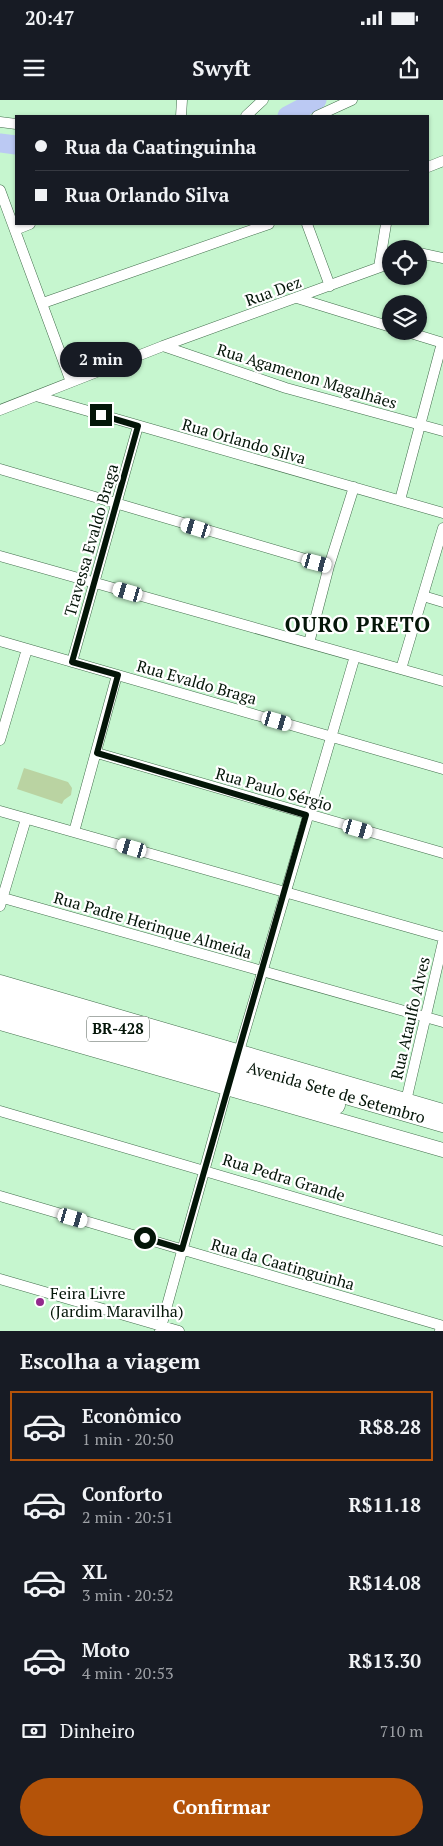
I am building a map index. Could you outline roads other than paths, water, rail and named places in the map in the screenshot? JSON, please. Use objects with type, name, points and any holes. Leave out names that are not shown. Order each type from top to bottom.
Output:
[{"type":"highway","name":"Avenida Sete de Setembro","points":[[0,995],[443,1136]]},
{"type":"highway","name":"Avenida Sete de Setembro","points":[[0,1008],[233,1070],[323,1089],[443,1123]]},
{"type":"highway","points":[[309,1072],[323,1089]]},
{"type":"main road","name":"Avenida Sete de Setembro","points":[[0,982],[443,1150]]},
{"type":"main road","name":"Avenida Sete de Setembro","points":[[0,1023],[233,1070],[309,1072],[443,1111]]},
{"type":"street","points":[[181,115],[182,100]]},
{"type":"street","points":[[247,115],[263,100]]},
{"type":"street","points":[[319,115],[352,100]]},
{"type":"street","points":[[0,122],[15,124]]},
{"type":"street","points":[[429,167],[443,161]]},
{"type":"street","points":[[0,190],[71,382]]},
{"type":"street","points":[[16,230],[28,225]]},
{"type":"street","points":[[43,303],[266,225]]},
{"type":"street","points":[[307,225],[330,286]]},
{"type":"street","points":[[379,267],[386,225]]},
{"type":"street","points":[[427,254],[443,258]]},
{"type":"street","name":"Rua Dez","points":[[0,410],[164,346],[382,266]]},
{"type":"street","points":[[297,298],[382,324]]},
{"type":"street","points":[[400,500],[442,343],[427,338]]},
{"type":"street","name":"Rua Agamenon Magalhães","points":[[164,346],[286,388],[443,431]]},
{"type":"street","name":"Rua Orlando Silva","points":[[36,396],[443,513]]},
{"type":"street","name":"Travessa Evaldo Braga","points":[[72,662],[138,426]]},
{"type":"street","points":[[0,468],[329,566]]},
{"type":"street","points":[[309,643],[329,566],[354,487]]},
{"type":"street","points":[[401,669],[443,528]]},
{"type":"street","points":[[0,556],[443,681]]},
{"type":"street","points":[[423,596],[443,602]]},
{"type":"street","name":"Rua Evaldo Braga","points":[[0,641],[443,769]]},
{"type":"street","points":[[0,740],[2,725],[27,649]]},
{"type":"street","points":[[160,1328],[306,815],[354,656]]},
{"type":"street","points":[[74,832],[118,675]]},
{"type":"street","name":"Rua Paulo Sérgio","points":[[97,753],[306,815],[443,852]]},
{"type":"street","points":[[0,811],[443,937]]},
{"type":"street","points":[[1,900],[26,819]]},
{"type":"street","name":"Rua Padre Herinque Almeida","points":[[1,900],[443,1022]]},
{"type":"street","name":"Rua Ataulfo Alves","points":[[406,1101],[443,942]]},
{"type":"street","name":"Rua Pedra Grande","points":[[0,1110],[205,1169],[443,1241]]},
{"type":"street","name":"Rua da Caatinguinha","points":[[0,1196],[182,1249],[443,1329]]},
{"type":"street","points":[[0,1279],[160,1328],[180,1331]]},
{"type":"waterway","points":[[289,115],[317,100]]},
{"type":"waterway","points":[[0,143],[15,145]]},
{"type":"place","name":"Feira Livre (Jardim Maravilha)","points":[[40,1302]]},
{"type":"district","name":"OURO PRETO","points":[[358,625]]}]
